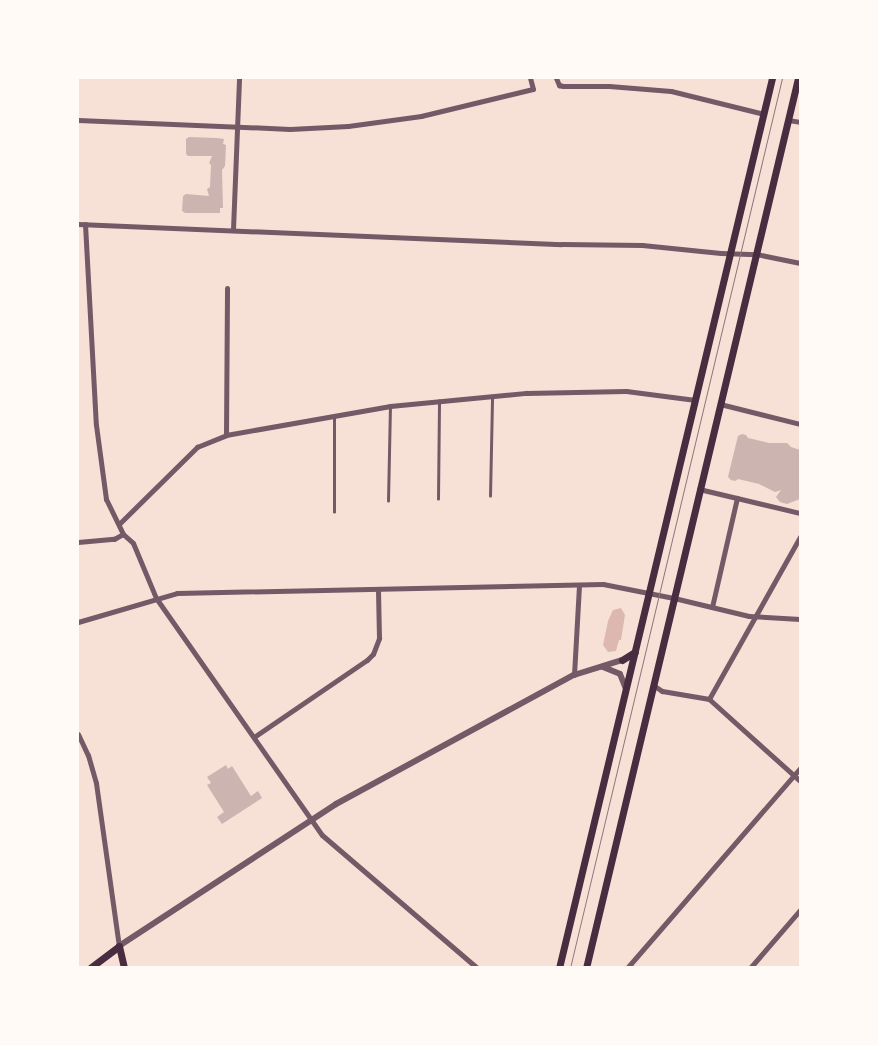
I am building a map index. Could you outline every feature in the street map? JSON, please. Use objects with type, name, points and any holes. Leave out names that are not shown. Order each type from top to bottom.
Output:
[{"type":"main road","points":[[559,968],[772,78]]},
{"type":"main road","points":[[586,968],[798,78]]},
{"type":"main road","points":[[622,660],[636,652]]},
{"type":"main road","points":[[90,968],[119,946],[124,968]]},
{"type":"street","points":[[233,229],[239,78]]},
{"type":"street","points":[[78,120],[297,129],[379,123],[421,116],[533,90],[530,78]]},
{"type":"street","points":[[556,78],[557,82],[563,86],[609,86],[671,90],[764,114]]},
{"type":"street","points":[[788,120],[800,122]]},
{"type":"street","points":[[78,224],[562,244],[642,245],[730,254],[756,254],[800,263]]},
{"type":"street","points":[[85,224],[96,424],[106,499],[124,534],[133,544],[156,598],[326,839],[477,968]]},
{"type":"street","points":[[226,435],[227,288]]},
{"type":"street","points":[[119,524],[197,447],[226,435],[390,406],[526,393],[626,391],[695,400]]},
{"type":"street","points":[[720,404],[800,424]]},
{"type":"street","points":[[699,489],[800,513]]},
{"type":"street","points":[[712,607],[737,498]]},
{"type":"street","points":[[78,542],[114,539],[124,534]]},
{"type":"street","points":[[709,699],[800,537]]},
{"type":"street","points":[[78,622],[177,593],[603,584],[757,616],[800,619]]},
{"type":"street","points":[[574,675],[579,585]]},
{"type":"street","points":[[254,737],[373,654],[379,638],[378,589]]},
{"type":"street","points":[[78,734],[88,755],[96,783],[119,946],[336,804],[574,675],[622,660]]},
{"type":"street","points":[[602,667],[620,674],[627,689]]},
{"type":"street","points":[[653,684],[662,691],[709,699],[800,781]]},
{"type":"street","points":[[627,968],[800,768]]},
{"type":"street","points":[[750,968],[800,910]]},
{"type":"lane","points":[[490,496],[492,396]]},
{"type":"lane","points":[[438,499],[439,401]]},
{"type":"lane","points":[[388,501],[390,406]]},
{"type":"lane","points":[[334,416],[334,512]]},
{"type":"shaded area","points":[[621,608],[625,615],[621,640],[619,640],[616,651],[608,652],[603,645],[608,621],[613,610]]},
{"type":"building","points":[[189,137],[224,139],[223,144],[226,145],[225,166],[222,170],[223,208],[220,208],[220,213],[185,213],[182,211],[183,196],[186,194],[209,196],[207,189],[210,187],[211,165],[209,163],[212,156],[188,156],[186,154],[186,139]]},
{"type":"building","points":[[742,434],[748,438],[769,443],[787,443],[791,447],[800,450],[800,499],[787,504],[780,502],[776,497],[781,490],[775,492],[759,484],[738,479],[735,481],[728,477],[738,436]]},
{"type":"building","points":[[226,765],[228,769],[232,766],[251,796],[258,791],[262,798],[222,824],[217,817],[224,812],[207,785],[211,783],[207,777]]},
{"type":"tram line","points":[[570,968],[782,78]]}]
